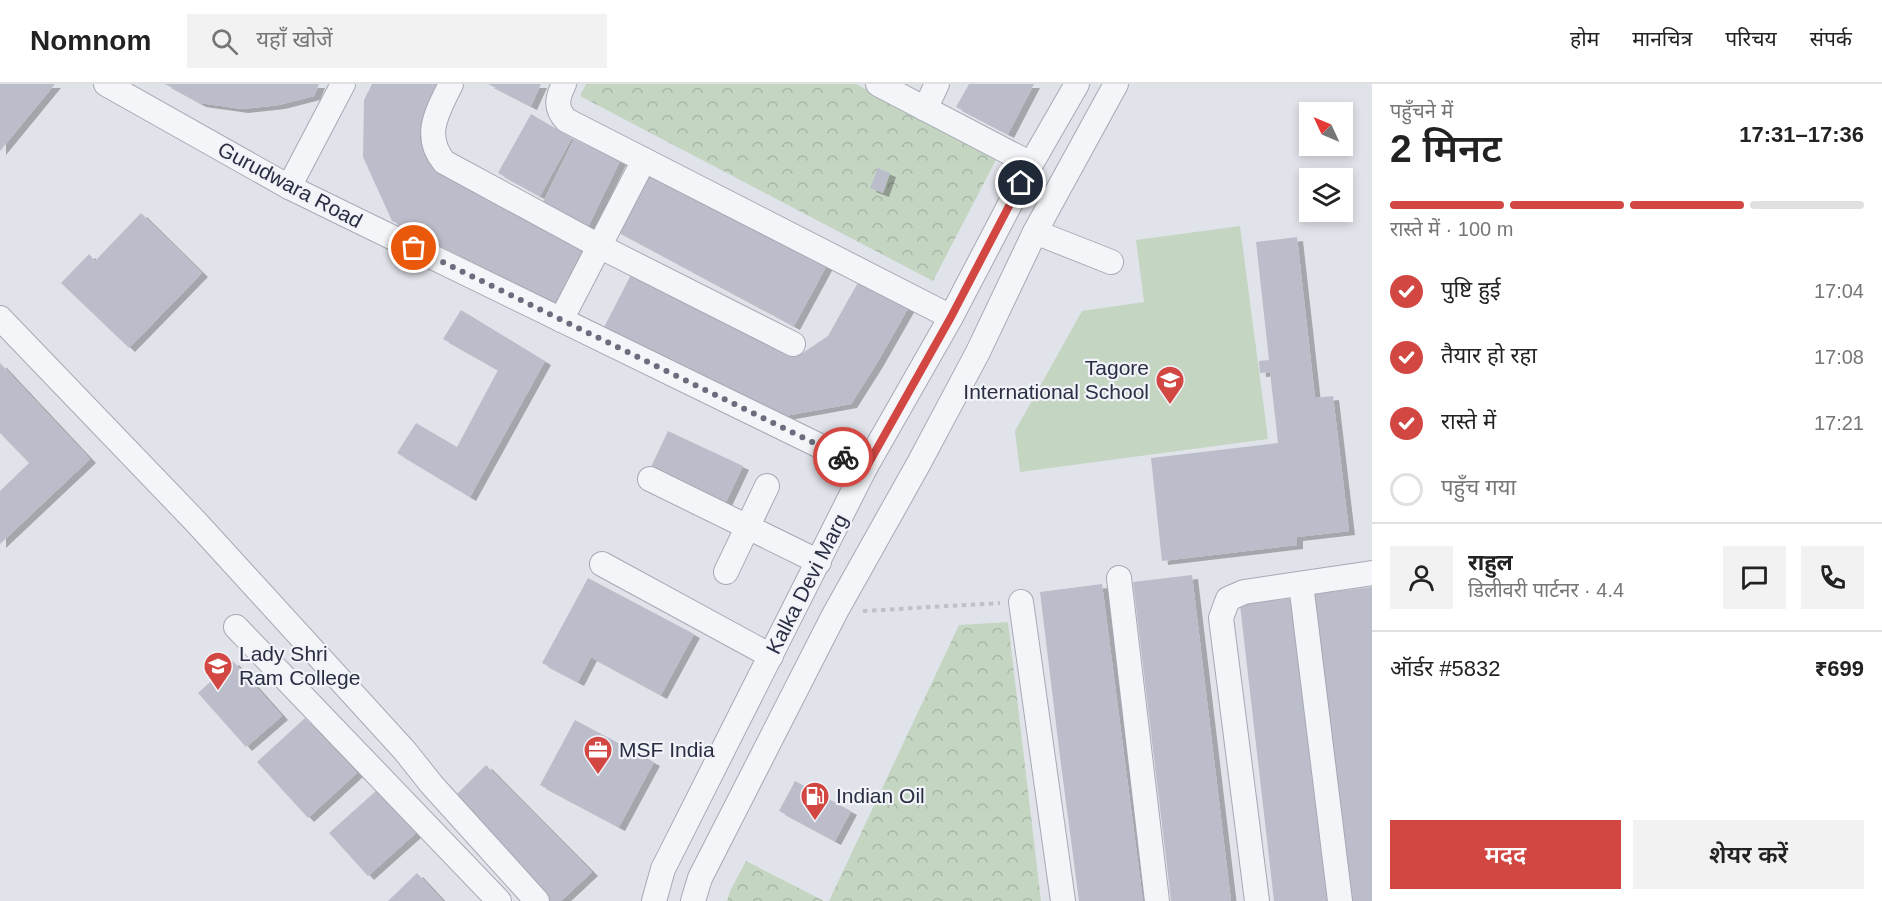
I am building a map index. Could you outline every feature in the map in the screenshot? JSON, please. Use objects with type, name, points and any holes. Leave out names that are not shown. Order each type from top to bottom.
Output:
[{"type":"street","name":"Gurudwara Road","points":[[106,84],[289,187],[866,468]]},
{"type":"street","points":[[289,187],[343,84]]},
{"type":"street","points":[[451,84],[434,121],[432,138],[435,152],[444,162],[599,246],[793,344]]},
{"type":"street","points":[[564,84],[557,102],[559,112],[566,120],[951,317]]},
{"type":"street","points":[[878,84],[1031,164]]},
{"type":"street","points":[[925,109],[937,84]]},
{"type":"street","name":"Kalka Devi Marg","points":[[654,901],[663,869],[866,468],[1077,84]]},
{"type":"street","name":"Kalka Devi Marg","points":[[693,901],[700,878],[836,613],[973,362],[1035,232],[1116,84]]},
{"type":"street","points":[[561,320],[644,160]]},
{"type":"street","points":[[1035,232],[1111,262]]},
{"type":"street","points":[[0,318],[196,522],[537,901]]},
{"type":"street","points":[[650,479],[819,562]]},
{"type":"street","points":[[726,572],[767,486]]},
{"type":"street","points":[[602,564],[771,656]]},
{"type":"street","points":[[1257,901],[1221,618],[1228,599],[1244,591],[1372,573]]},
{"type":"street","points":[[1119,578],[1156,901]]},
{"type":"street","points":[[1301,584],[1340,901]]},
{"type":"street","points":[[1021,602],[1063,901]]},
{"type":"street","points":[[236,627],[499,901]]},
{"type":"path","points":[[836,613],[1021,602]]},
{"type":"green space","points":[[586,84],[856,84],[997,158],[933,281],[580,96]]},
{"type":"green space","points":[[1240,226],[1268,439],[1020,472],[1015,431],[1082,311],[1144,302],[1136,240]]},
{"type":"green space","points":[[1008,622],[1041,901],[829,901],[959,625]]},
{"type":"green space","points":[[746,861],[824,901],[727,901]]},
{"type":"building","points":[[0,84],[55,84],[0,151]]},
{"type":"building","points":[[165,84],[319,84],[314,96],[279,105],[242,109],[200,103]]},
{"type":"building","points":[[372,84],[442,84],[421,128],[419,138],[425,155],[589,236],[556,302],[392,221],[363,157],[364,100]]},
{"type":"building","points":[[488,84],[541,84],[531,106]]},
{"type":"building","points":[[969,84],[1034,84],[1008,134],[956,107]]},
{"type":"building","points":[[531,114],[572,138],[540,196],[498,173]]},
{"type":"building","points":[[574,139],[620,161],[588,227],[542,204]]},
{"type":"building","points":[[878,168],[890,173],[883,193],[870,188]]},
{"type":"building","points":[[647,170],[827,265],[794,326],[615,230]]},
{"type":"building","points":[[141,213],[202,273],[129,348],[61,283],[89,254],[95,261]]},
{"type":"building","points":[[1297,237],[1315,398],[1333,396],[1349,531],[1297,537],[1297,545],[1162,561],[1151,458],[1278,443],[1270,372],[1260,373],[1259,361],[1269,360],[1256,242]]},
{"type":"building","points":[[634,269],[801,354],[828,336],[861,277],[910,305],[851,404],[768,419],[601,333]]},
{"type":"building","points":[[461,310],[545,361],[470,497],[397,453],[416,423],[457,447],[498,370],[443,339]]},
{"type":"building","points":[[0,363],[90,459],[0,544],[0,491],[29,463],[0,433]]},
{"type":"building","points":[[668,431],[743,466],[726,502],[651,467]]},
{"type":"building","points":[[1192,575],[1231,901],[1171,901],[1133,582]]},
{"type":"building","points":[[588,578],[694,634],[661,695],[591,657],[578,682],[542,663]]},
{"type":"building","points":[[1102,584],[1143,901],[1079,901],[1060,757],[1040,592]]},
{"type":"building","points":[[1372,587],[1372,901],[1350,901],[1314,594]]},
{"type":"building","points":[[1293,598],[1328,901],[1274,901],[1240,605]]},
{"type":"building","points":[[233,661],[282,716],[246,747],[198,693]]},
{"type":"building","points":[[305,718],[357,773],[308,818],[257,762]]},
{"type":"building","points":[[575,720],[654,762],[619,827],[540,785]]},
{"type":"building","points":[[486,765],[592,872],[561,901],[549,901],[455,796]]},
{"type":"building","points":[[795,781],[851,811],[835,841],[779,811]]},
{"type":"building","points":[[377,790],[416,833],[368,876],[329,833]]},
{"type":"building","points":[[417,873],[443,901],[388,901]]},
{"type":"way so far","points":[[414,248],[843,457]]},
{"type":"place","name":"Tagore International School","points":[[1170,406]]},
{"type":"place","name":"Lady Shri Ram College","points":[[218,692]]},
{"type":"place","name":"MSF India","points":[[598,776]]},
{"type":"place","name":"Indian Oil","points":[[815,822]]},
{"type":"route","points":[[843,457],[866,468],[951,317],[1021,183]]}]
